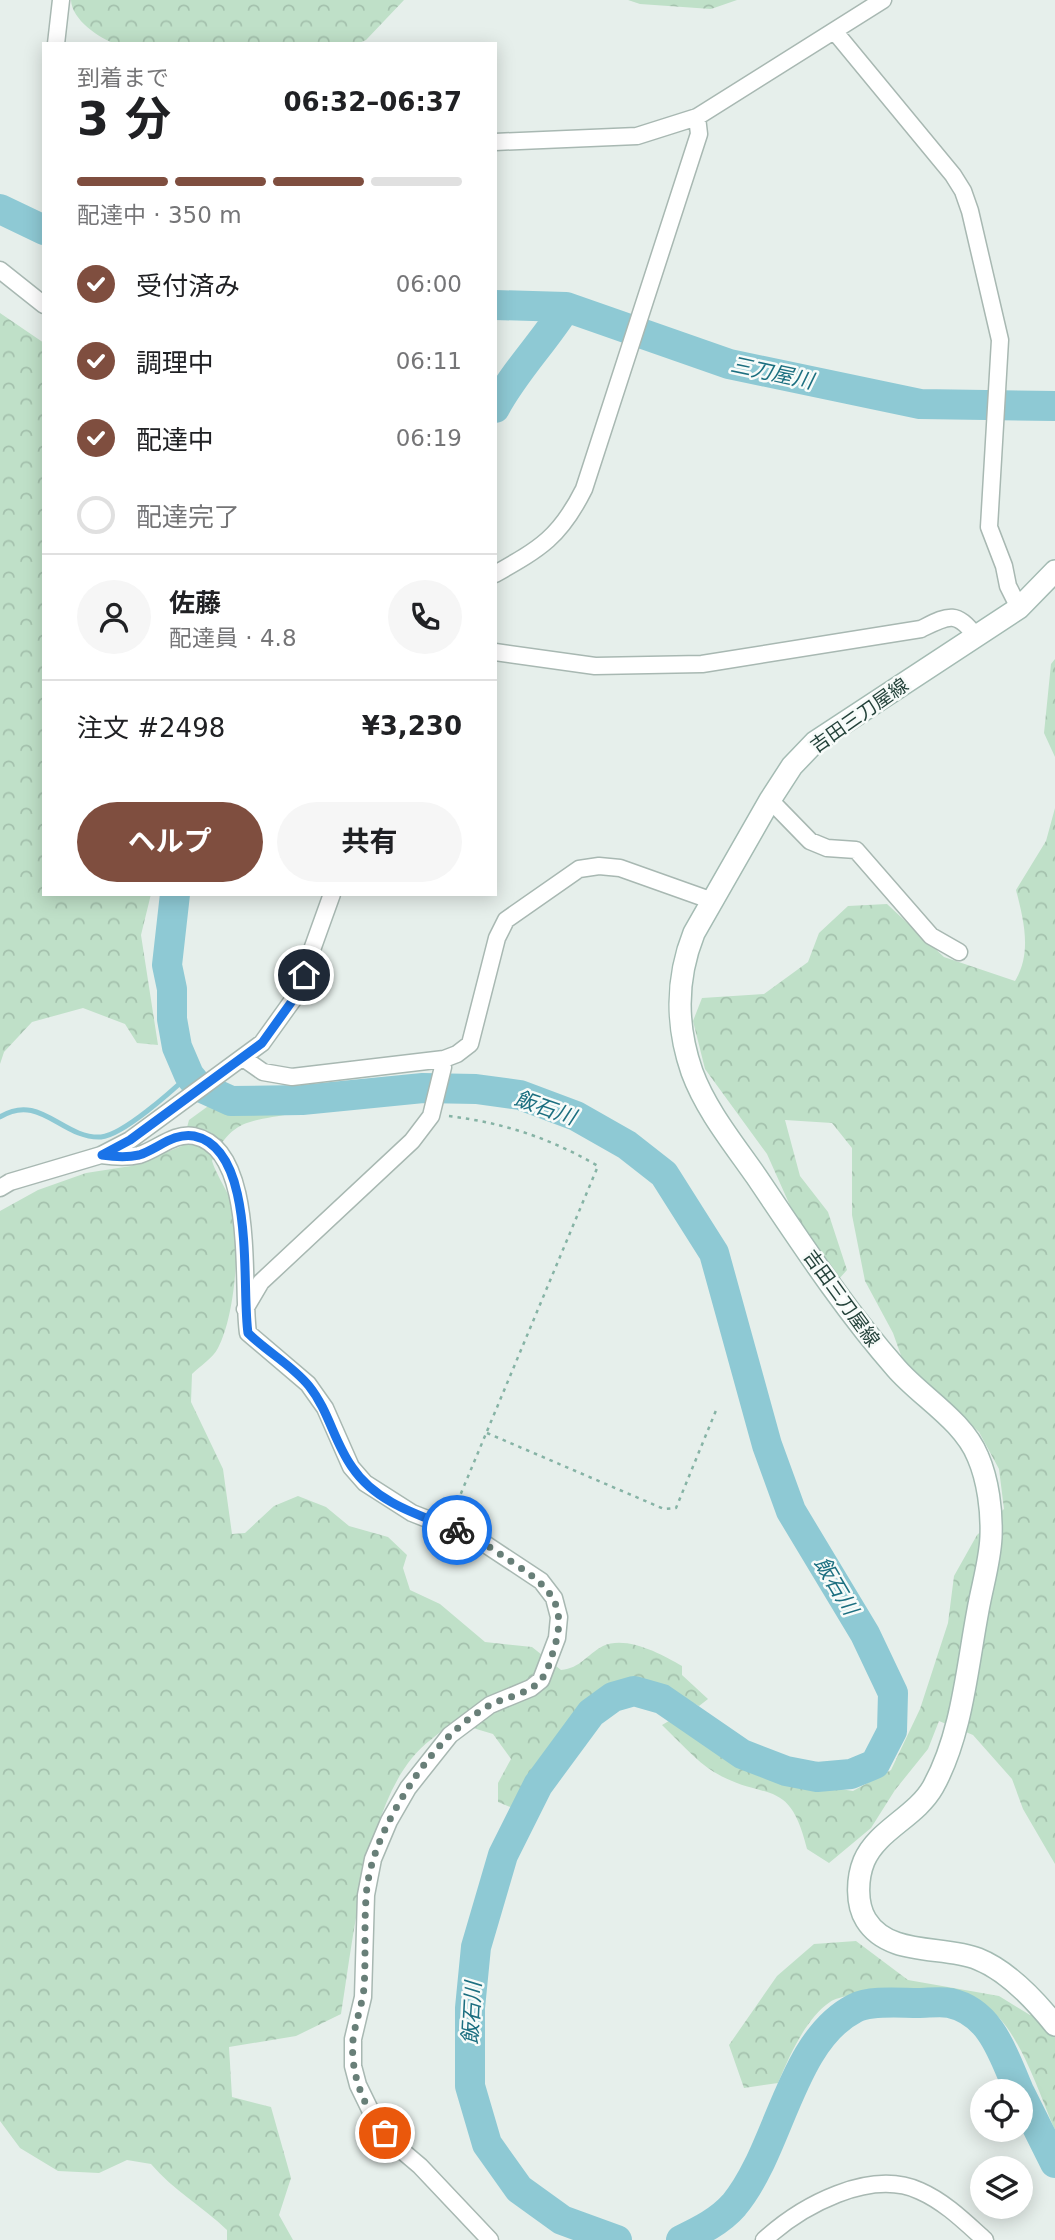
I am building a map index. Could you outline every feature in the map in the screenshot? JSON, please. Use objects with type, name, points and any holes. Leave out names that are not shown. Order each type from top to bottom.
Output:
[{"type":"main road","name":"吉田三刀屋線","points":[[1055,571],[1019,608],[815,742],[792,766],[710,900],[685,954],[680,992],[681,1026],[692,1071],[706,1103],[794,1233],[875,1345],[911,1385],[959,1428],[978,1455],[988,1492],[991,1537],[959,1712],[945,1759],[932,1789],[910,1814],[878,1840],[864,1859],[858,1883],[860,1904],[866,1921],[886,1939],[981,1960],[1008,1977],[1055,2025]]},
{"type":"street","points":[[56,42],[61,0]]},
{"type":"street","points":[[497,142],[638,136],[696,117],[883,0]]},
{"type":"street","points":[[835,32],[963,191],[1000,340],[989,527],[1004,566],[1008,586],[1019,608]]},
{"type":"street","points":[[497,573],[550,540],[568,520],[587,480],[699,134],[696,117]]},
{"type":"street","points":[[0,270],[42,303]]},
{"type":"street","points":[[497,652],[595,666],[702,664],[921,629],[941,617],[953,616],[970,627],[976,637]]},
{"type":"street","points":[[770,800],[810,841],[827,848],[856,850],[931,936],[959,952]]},
{"type":"street","points":[[243,1058],[262,1072],[292,1077],[401,1066],[457,1054],[470,1044],[497,938],[506,920],[579,869],[621,867],[710,900]]},
{"type":"street","points":[[0,1188],[10,1182],[102,1155],[130,1140],[243,1058],[268,1036],[295,997],[331,896]]},
{"type":"street","points":[[244,1311],[261,1282],[412,1140],[432,1111],[443,1067]]},
{"type":"street","points":[[102,1155],[122,1158],[141,1154],[173,1138],[194,1136],[216,1148],[239,1196],[243,1220],[244,1311],[248,1333],[308,1384],[325,1408],[351,1466],[365,1483],[412,1513],[476,1538],[541,1581],[554,1598],[559,1616],[558,1638],[541,1680],[531,1688],[490,1705],[450,1735],[408,1788],[388,1821],[373,1859],[366,1895],[364,1984],[353,2039],[353,2066],[376,2122],[490,2240]]},
{"type":"street","points":[[764,2240],[811,2205],[877,2184],[899,2184],[921,2191],[954,2213],[985,2240]]},
{"type":"path","points":[[432,1111],[523,1130],[556,1142],[598,1166],[487,1433],[460,1488],[449,1527]]},
{"type":"path","points":[[487,1433],[664,1509],[676,1508],[718,1408]]},
{"type":"green space","points":[[71,0],[404,0],[362,42],[112,42],[81,21]]},
{"type":"green space","points":[[628,0],[737,0],[711,9],[640,4]]},
{"type":"green space","points":[[0,313],[42,342],[42,896],[151,896],[141,935],[158,1045],[137,1043],[125,1024],[83,1008],[32,1022],[4,1052],[0,1064]]},
{"type":"green space","points":[[1055,659],[1055,757],[1044,733],[1051,664]]},
{"type":"green space","points":[[1055,808],[1055,1864],[1023,1809],[1012,1779],[973,1735],[939,1721],[928,1749],[895,1790],[871,1828],[829,1863],[807,1849],[800,1826],[783,1800],[714,1772],[662,1725],[674,1718],[693,1730],[718,1755],[761,1777],[853,1791],[891,1770],[920,1709],[948,1623],[954,1576],[977,1535],[1004,1509],[999,1469],[979,1432],[903,1361],[893,1333],[865,1281],[852,1215],[852,1148],[832,1123],[785,1120],[800,1176],[828,1212],[847,1270],[838,1280],[792,1210],[767,1154],[705,1069],[693,1021],[702,998],[764,994],[808,962],[819,933],[848,906],[887,904],[944,957],[1015,981],[1025,948],[1024,925],[1016,890],[1046,841]]},
{"type":"green space","points":[[211,1104],[259,1109],[294,1108],[295,1113],[255,1121],[235,1129],[227,1136],[212,1161],[234,1210],[235,1280],[229,1318],[218,1348],[210,1359],[192,1374],[191,1402],[223,1469],[232,1534],[245,1533],[274,1506],[298,1496],[326,1507],[349,1526],[388,1537],[407,1555],[403,1568],[410,1590],[440,1604],[485,1642],[532,1647],[561,1670],[579,1664],[603,1646],[612,1643],[633,1644],[654,1651],[682,1666],[682,1675],[708,1699],[699,1706],[666,1688],[639,1680],[613,1685],[596,1696],[564,1732],[515,1809],[498,1802],[498,1783],[511,1759],[493,1734],[453,1722],[412,1758],[396,1782],[372,1845],[356,1916],[341,2014],[296,2036],[229,2047],[232,2097],[271,2107],[291,2178],[279,2215],[293,2240],[227,2240],[227,2230],[151,2164],[127,2160],[99,2173],[58,2171],[20,2148],[0,2121],[0,1211],[38,1190],[86,1173],[131,1166],[182,1146],[189,1120]]},
{"type":"green space","points":[[856,1941],[908,1980],[999,1996],[1030,2015],[1055,2007],[1055,2130],[1021,2050],[1002,2022],[992,2011],[980,2005],[937,1996],[862,1994],[830,2002],[805,2028],[778,2083],[744,2088],[729,2045],[777,1976],[814,1944]]},
{"type":"waterway","name":"三刀屋川","points":[[0,209],[42,229]]},
{"type":"waterway","name":"三刀屋川","points":[[497,305],[566,307],[729,364],[920,404],[1055,406]]},
{"type":"waterway","name":"飯石川","points":[[497,405],[566,307]]},
{"type":"waterway","name":"飯石川","points":[[175,896],[167,965],[172,989],[172,1019],[177,1047],[189,1075],[198,1086],[231,1101],[302,1100],[423,1088],[476,1089],[520,1095],[576,1116],[627,1145],[664,1174],[714,1253],[767,1445],[791,1511],[865,1634],[893,1693],[892,1731],[875,1764],[851,1774],[817,1777],[786,1771],[742,1754],[662,1699],[634,1691],[613,1697],[591,1713],[538,1785],[503,1855],[476,1947],[470,2008],[470,2086],[487,2144],[519,2189],[562,2220],[617,2240]]},
{"type":"waterway","points":[[0,1117],[14,1111],[27,1110],[87,1136],[101,1137],[134,1121],[189,1075]]},
{"type":"waterway","name":"飯石川","points":[[681,2240],[716,2221],[734,2205],[750,2182],[800,2070],[815,2045],[833,2024],[855,2008],[877,2003],[939,2002],[964,2008],[976,2016],[995,2038],[1014,2079]]},
{"type":"waterway","name":"飯石川","points":[[1033,2119],[1055,2163]]},
{"type":"way so far","points":[[385,2133],[376,2122],[358,2085],[353,2066],[353,2039],[363,1997],[365,1972],[366,1895],[373,1859],[388,1821],[408,1788],[450,1735],[490,1705],[531,1688],[541,1680],[558,1638],[559,1616],[554,1598],[541,1581],[476,1538],[457,1530]]},
{"type":"route","points":[[304,975],[295,997],[275,1029],[262,1043],[130,1140],[102,1155],[122,1158],[141,1154],[173,1138],[194,1136],[216,1148],[228,1168],[239,1196],[243,1220],[244,1311],[248,1333],[308,1384],[325,1408],[351,1466],[365,1483],[387,1500],[412,1513],[457,1530]]}]
